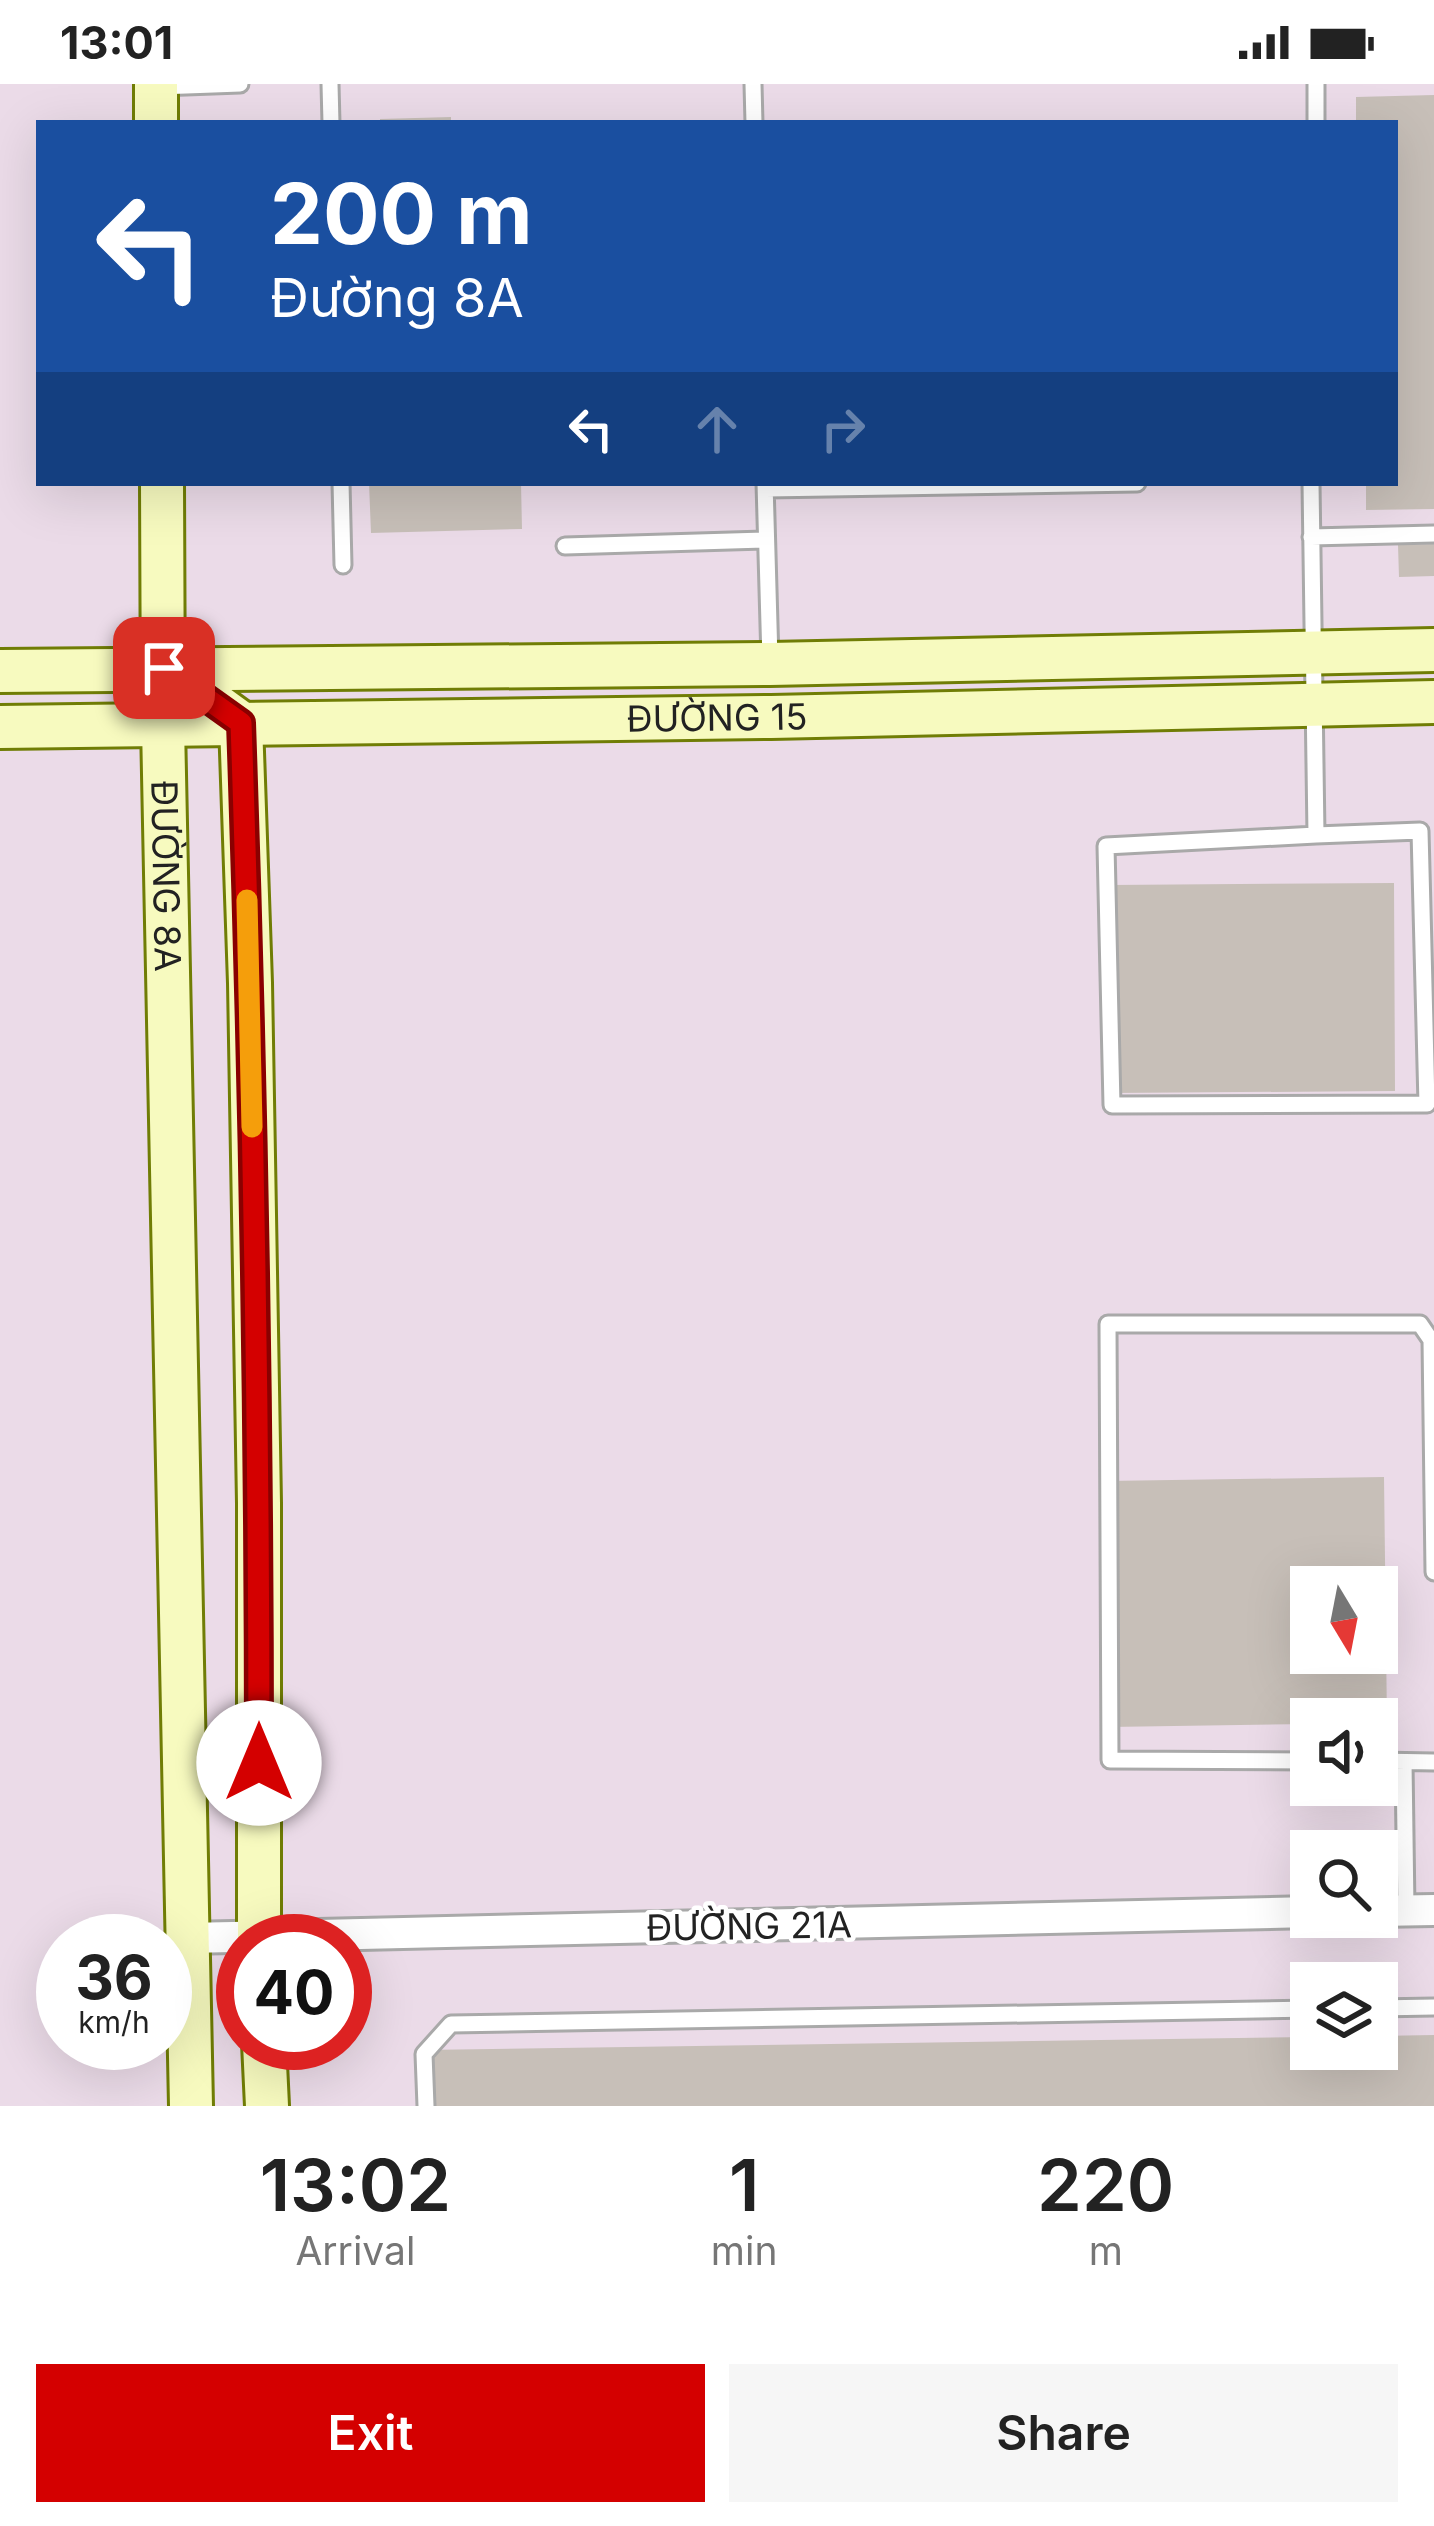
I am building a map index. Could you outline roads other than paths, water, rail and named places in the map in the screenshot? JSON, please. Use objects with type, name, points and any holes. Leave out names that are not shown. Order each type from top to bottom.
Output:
[{"type":"street","name":"ĐƯỜNG 8A","points":[[162,486],[187,1914]]},
{"type":"street","name":"ĐƯỜNG 15","points":[[0,670],[770,664],[1434,650]]},
{"type":"street","points":[[164,668],[241,723],[259,1504],[259,1914]]},
{"type":"street","name":"ĐƯỜNG 15","points":[[0,727],[1434,702]]},
{"type":"street","name":"ĐƯỜNG 21A","points":[[372,1936],[1290,1913]]},
{"type":"street","name":"ĐƯỜNG 8A","points":[[190,2070],[191,2106]]},
{"type":"street","points":[[265,2070],[267,2106]]},
{"type":"lane","points":[[156,98],[240,84]]},
{"type":"lane","points":[[330,84],[331,120]]},
{"type":"lane","points":[[753,84],[754,120]]},
{"type":"lane","points":[[1316,84],[1316,120]]},
{"type":"lane","points":[[341,486],[343,565]]},
{"type":"lane","points":[[766,486],[770,664]]},
{"type":"lane","points":[[1311,486],[1316,835]]},
{"type":"lane","points":[[1311,538],[1434,534]]},
{"type":"lane","points":[[566,546],[766,540]]},
{"type":"lane","points":[[1420,831],[1427,1104],[1112,1105],[1106,846],[1316,835],[1420,831]]},
{"type":"lane","points":[[1290,1761],[1110,1760],[1108,1324],[1420,1324],[1431,1340],[1434,1572]]},
{"type":"lane","points":[[1398,1762],[1434,1762]]},
{"type":"lane","points":[[1404,1762],[1406,1910]]},
{"type":"lane","points":[[1398,2008],[1434,2007]]},
{"type":"lane","points":[[425,2106],[424,2054],[451,2024],[1290,2009]]}]
